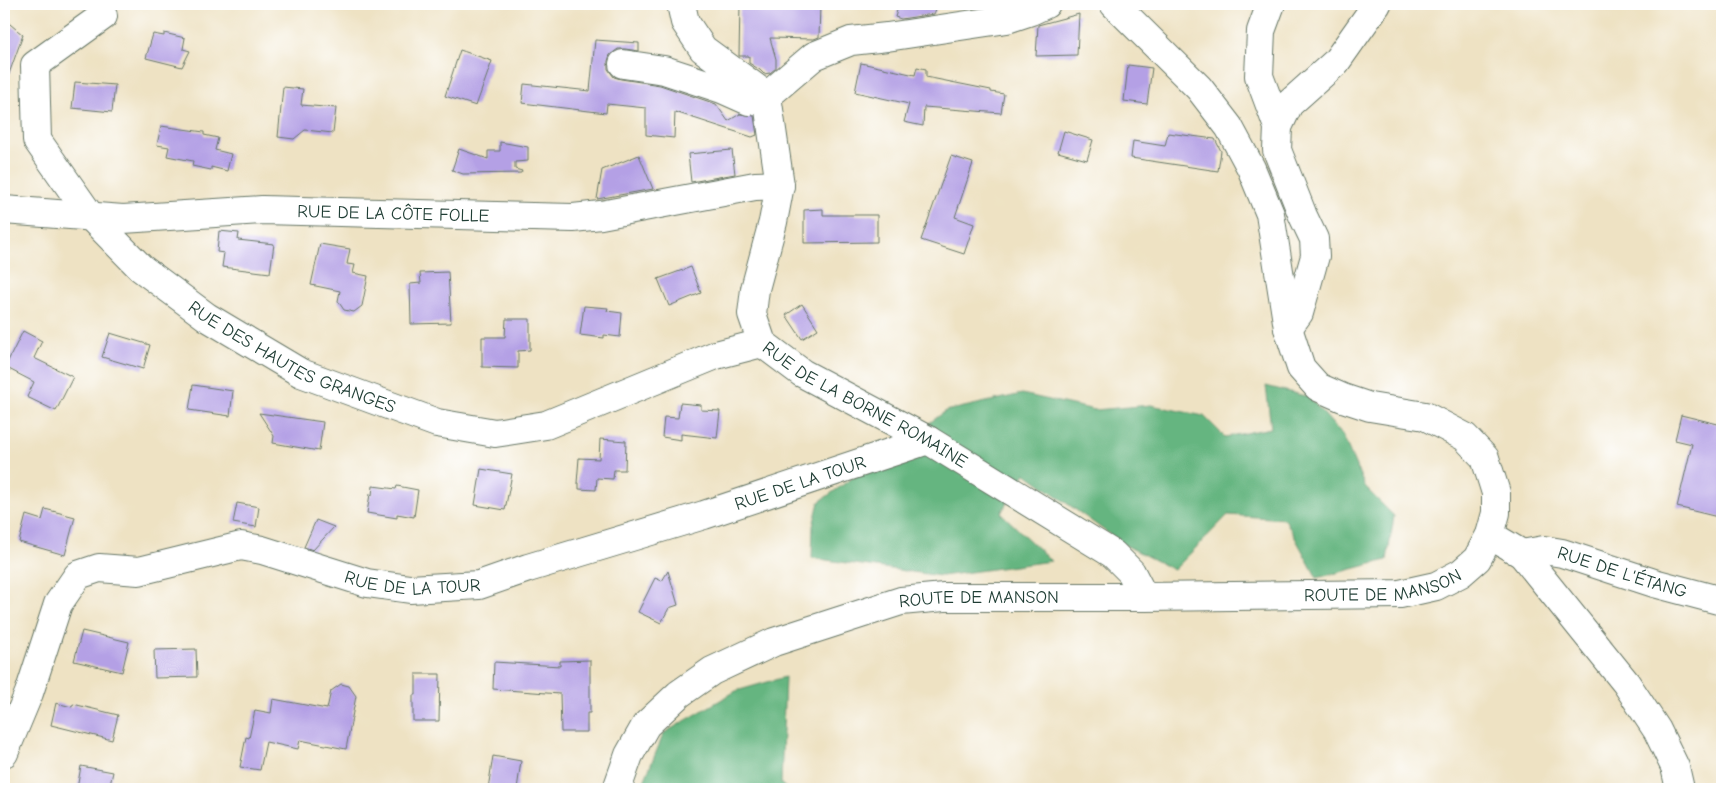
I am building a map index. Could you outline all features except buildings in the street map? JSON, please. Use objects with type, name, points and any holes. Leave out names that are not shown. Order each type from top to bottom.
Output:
[{"type":"street","points":[[681,4],[685,22],[703,49],[766,96]]},
{"type":"street","points":[[623,64],[664,70],[722,89],[750,101],[766,96],[814,56],[851,41],[1007,19],[1046,4]]},
{"type":"street","name":"ROUTE DE MANSON","points":[[617,789],[629,755],[646,725],[679,694],[712,672],[774,642],[901,601],[944,597],[1400,594],[1436,586],[1461,573],[1477,559],[1490,535],[1496,513],[1496,493],[1485,458],[1465,437],[1425,416],[1370,407],[1343,398],[1318,387],[1301,368],[1288,328],[1270,214],[1250,168],[1229,127],[1199,88],[1114,4]]},
{"type":"street","points":[[1271,4],[1261,31],[1259,76],[1278,127],[1277,150],[1314,240],[1315,256],[1299,313],[1288,328]]},
{"type":"street","points":[[1278,127],[1290,104],[1336,62],[1377,4]]},
{"type":"street","name":"RUE DES HAUTES GRANGES","points":[[103,16],[35,65],[37,140],[91,217],[141,268],[208,317],[301,374],[437,423],[495,432],[546,425],[716,355],[762,343]]},
{"type":"street","name":"RUE DE LA BORNE ROMAINE","points":[[766,96],[780,185],[755,289],[752,314],[762,343],[802,373],[928,440],[1113,554],[1131,572],[1144,597]]},
{"type":"street","name":"RUE DE LA CÔTE FOLLE","points":[[4,210],[123,219],[262,210],[573,218],[601,215],[755,186],[780,185]]},
{"type":"street","name":"RUE DE LA TOUR","points":[[4,753],[29,693],[58,604],[78,575],[99,568],[139,572],[241,546],[262,550],[367,583],[410,589],[479,585],[528,568],[704,516],[928,440]]},
{"type":"street","points":[[1490,535],[1522,554],[1626,683],[1657,730],[1675,767],[1680,789]]},
{"type":"street","name":"RUE DE L'ÉTANG","points":[[1522,554],[1544,550],[1562,553],[1654,583],[1722,601]]},
{"type":"green space","points":[[1266,386],[1309,397],[1343,436],[1365,487],[1394,516],[1387,560],[1317,578],[1285,519],[1228,515],[1174,570],[1123,544],[1025,473],[1001,513],[1051,561],[941,576],[812,558],[813,526],[819,502],[946,411],[1022,394],[1095,410],[1151,405],[1204,416],[1225,437],[1271,428]]},
{"type":"green space","points":[[785,677],[781,784],[787,789],[641,789],[664,733],[736,691]]}]
